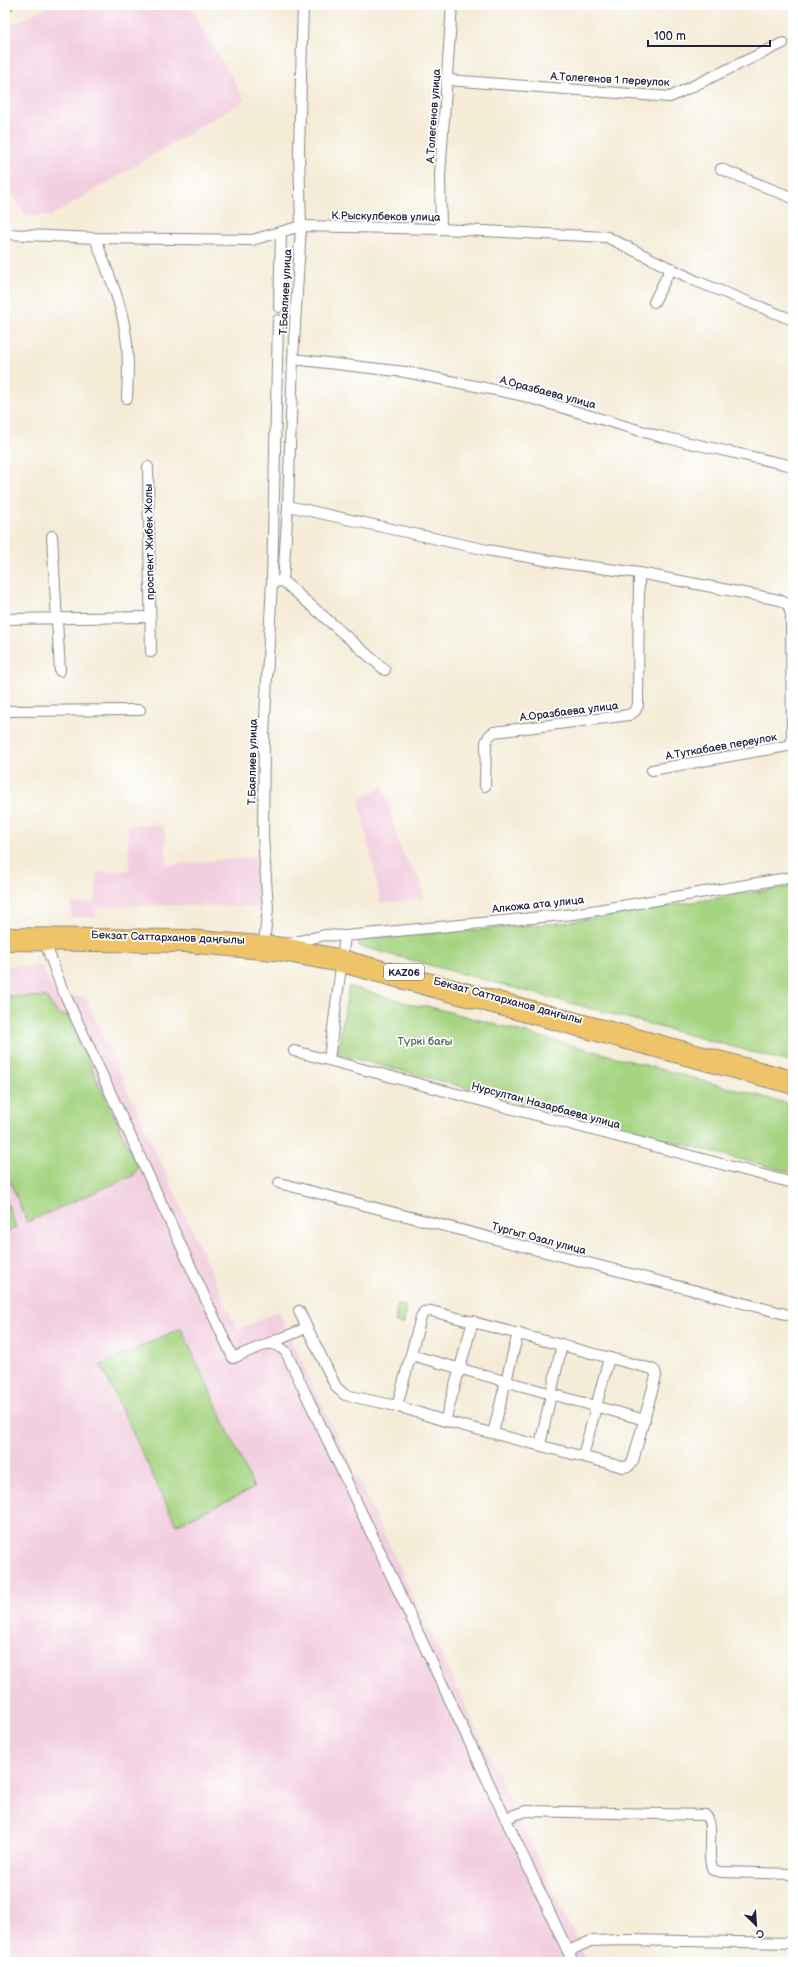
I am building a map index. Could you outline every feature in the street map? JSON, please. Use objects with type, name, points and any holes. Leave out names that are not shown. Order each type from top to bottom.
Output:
[{"type":"main road","name":"Бекзат Саттарханов даңғылы","points":[[5,934],[187,936],[285,944],[793,1088]]},
{"type":"main road","name":"Бекзат Саттарханов даңғылы","points":[[5,944],[89,944],[194,947],[342,961],[793,1077]]},
{"type":"street","name":"Т.Баялиев улица","points":[[283,581],[288,506],[293,359],[301,226],[298,150],[303,5]]},
{"type":"street","name":"А.Толегенов улица","points":[[441,229],[440,175],[448,80],[452,5]]},
{"type":"street","name":"А.Толегенов 1 переулок","points":[[448,80],[670,97],[783,43]]},
{"type":"street","points":[[721,169],[793,198]]},
{"type":"street","name":"К.Рыскулбеков улица","points":[[5,234],[94,238],[252,240],[281,233],[301,226],[441,229],[607,237],[696,281],[793,320]]},
{"type":"street","name":"Т.Баялиев улица","points":[[279,307],[281,233]]},
{"type":"street","points":[[94,238],[113,287],[125,328],[128,363],[126,398]]},
{"type":"street","points":[[654,302],[671,268]]},
{"type":"street","name":"Т.Баялиев улица","points":[[264,942],[268,910],[263,836],[264,736],[272,582],[278,320]]},
{"type":"street","name":"А.Оразбаева улица","points":[[293,359],[405,372],[520,395],[658,436],[793,466]]},
{"type":"street","name":"проспект Жибек Жолы","points":[[148,467],[151,652]]},
{"type":"street","points":[[288,506],[487,550],[562,563],[639,573],[780,600],[788,605],[791,614],[793,745]]},
{"type":"street","points":[[52,536],[60,671]]},
{"type":"street","name":"А.Оразбаева улица","points":[[485,786],[486,742],[489,736],[494,732],[628,715],[635,711],[638,705],[639,573]]},
{"type":"street","points":[[272,582],[283,581],[385,670]]},
{"type":"street","points":[[5,619],[150,617]]},
{"type":"street","points":[[5,711],[140,710]]},
{"type":"street","name":"А.Туткабаев переулок","points":[[652,770],[793,745]]},
{"type":"street","name":"Алкожа ата улица","points":[[285,944],[325,935],[345,936],[574,914],[793,877]]},
{"type":"street","points":[[329,1059],[345,936]]},
{"type":"street","points":[[46,945],[61,986],[233,1358],[285,1338],[306,1328]]},
{"type":"street","name":"Нурсултан Назарбаева улица","points":[[294,1051],[329,1059],[793,1183]]},
{"type":"street","name":"Тургыт Озал улица","points":[[279,1183],[793,1316]]},
{"type":"street","points":[[299,1312],[340,1392],[345,1395],[397,1406],[445,1421],[623,1467],[629,1466],[634,1461],[656,1376],[655,1371],[652,1368],[430,1311],[424,1312],[410,1355],[397,1406]]},
{"type":"street","points":[[445,1421],[473,1321]]},
{"type":"street","points":[[493,1433],[518,1333]]},
{"type":"street","points":[[269,1343],[279,1346],[286,1352],[573,1962]]},
{"type":"street","points":[[540,1445],[562,1344]]},
{"type":"street","points":[[410,1355],[645,1420]]},
{"type":"street","points":[[583,1456],[609,1358]]},
{"type":"street","points":[[506,1818],[526,1811],[705,1815],[709,1818],[710,1824],[709,1853],[710,1863],[713,1870],[721,1872],[793,1874]]},
{"type":"street","points":[[568,1951],[591,1941],[625,1940],[793,1943]]},
{"type":"shaded area","points":[[51,5],[189,5],[245,100],[51,216],[25,215],[5,182],[5,28]]},
{"type":"shaded area","points":[[383,786],[401,851],[420,880],[424,899],[381,903],[359,800]]},
{"type":"shaded area","points":[[127,825],[164,825],[167,865],[256,857],[262,907],[168,905],[97,907],[95,917],[71,917],[71,903],[95,903],[97,872],[130,870]]},
{"type":"shaded area","points":[[5,966],[42,967],[54,993],[59,993],[61,997],[85,997],[238,1330],[278,1311],[587,1962],[5,1962]]},
{"type":"green space","points":[[793,886],[793,1063],[359,946],[359,939],[561,923]]},
{"type":"green space","name":"Түркі бағы","points":[[349,986],[417,1006],[427,1006],[793,1105],[793,1173],[337,1054]]},
{"type":"green space","points":[[5,996],[46,997],[59,1015],[67,1015],[138,1167],[134,1175],[27,1222],[5,1170]]},
{"type":"green space","points":[[5,1197],[16,1227],[5,1233]]},
{"type":"green space","points":[[397,1305],[406,1306],[404,1324],[395,1323]]},
{"type":"green space","points":[[181,1328],[254,1488],[176,1525],[101,1365]]}]
